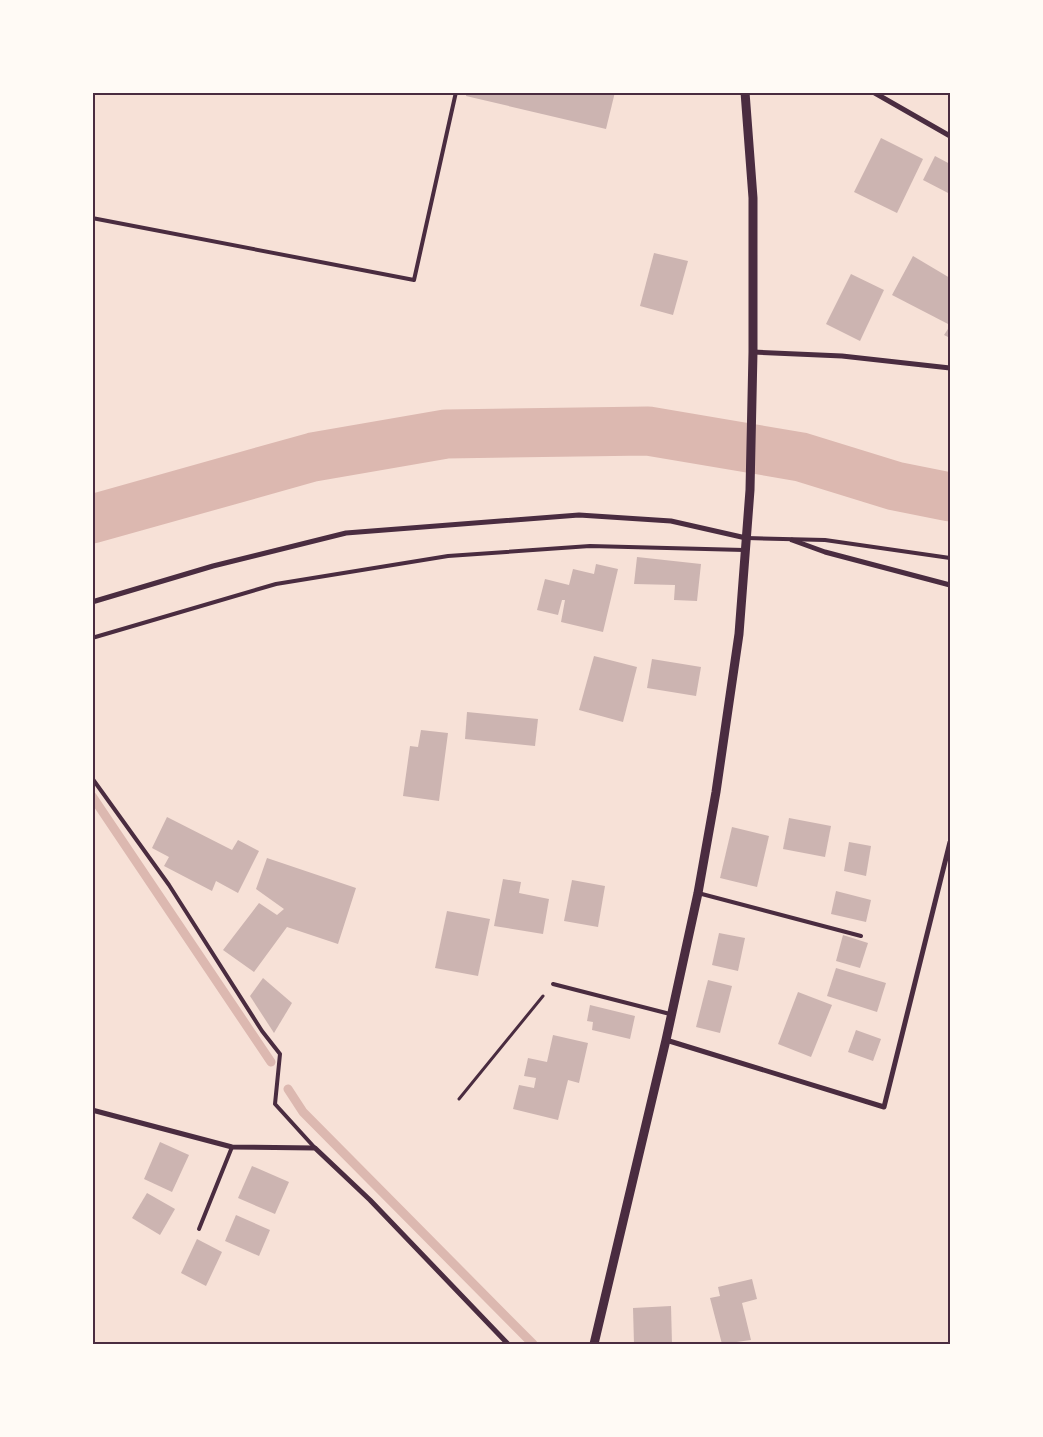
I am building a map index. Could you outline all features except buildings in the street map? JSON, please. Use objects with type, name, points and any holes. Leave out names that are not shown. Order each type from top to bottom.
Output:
[{"type":"street","points":[[594,1344],[666,1040],[670,1014],[698,892],[716,792],[739,634],[750,490],[753,352],[753,198],[745,92]]},
{"type":"street","points":[[873,92],[950,136]]},
{"type":"street","points":[[753,352],[842,356],[950,368]]},
{"type":"street","points":[[92,602],[213,566],[346,533],[579,515],[671,521],[746,538]]},
{"type":"street","points":[[792,540],[824,552],[950,584]]},
{"type":"street","points":[[666,1040],[884,1107],[950,842]]},
{"type":"street","points":[[92,1110],[232,1147],[315,1148],[370,1200],[508,1344]]},
{"type":"lane","points":[[92,218],[414,280],[456,92]]},
{"type":"lane","points":[[746,538],[825,540],[950,558]]},
{"type":"lane","points":[[92,638],[276,584],[448,556],[590,546],[744,550]]},
{"type":"lane","points":[[92,778],[169,885],[262,1031],[280,1054],[275,1104],[315,1148]]},
{"type":"lane","points":[[698,892],[861,936]]},
{"type":"lane","points":[[553,984],[670,1014]]},
{"type":"lane","points":[[200,1228],[232,1147]]},
{"type":"path","points":[[459,1099],[553,984]]},
{"type":"waterway","points":[[92,519],[313,457],[446,434],[648,431],[801,457],[895,486],[950,497]]},
{"type":"waterway","points":[[92,796],[271,1062]]},
{"type":"waterway","points":[[288,1089],[303,1112],[533,1344]]}]
